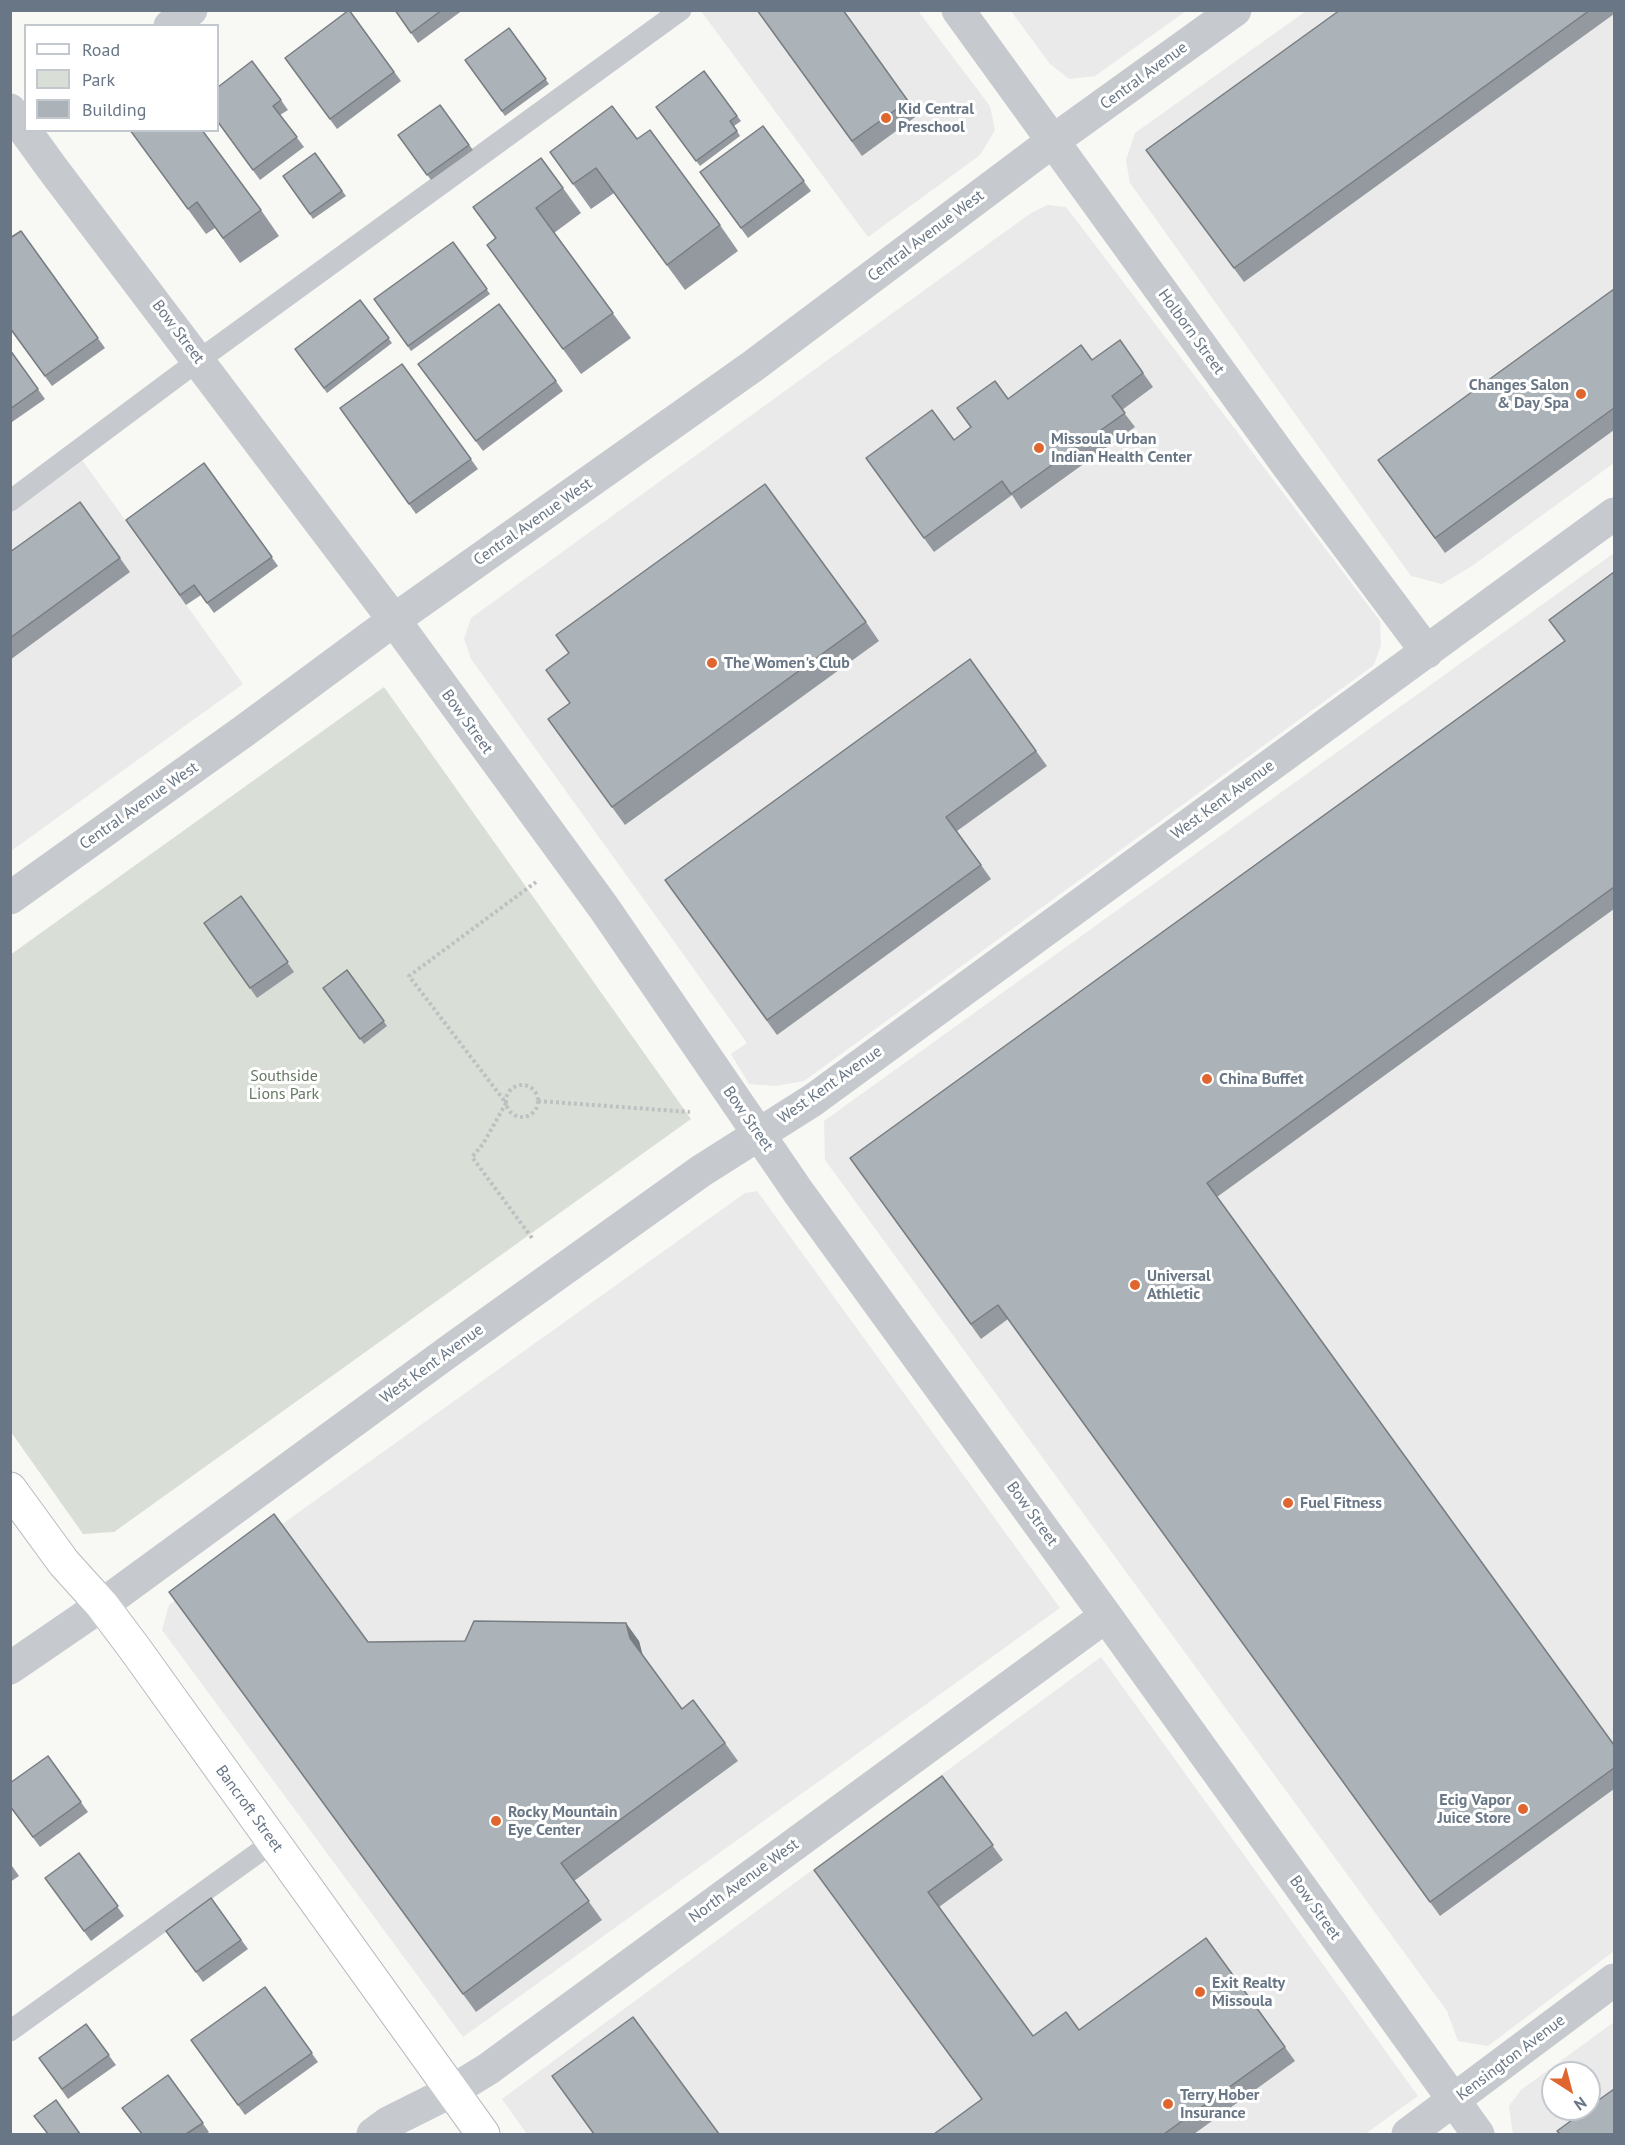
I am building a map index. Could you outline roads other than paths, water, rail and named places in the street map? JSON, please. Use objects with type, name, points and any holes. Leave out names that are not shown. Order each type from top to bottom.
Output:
[{"type":"street","points":[[173,24],[191,10]]},
{"type":"street","name":"Holborn Street","points":[[958,10],[1288,466],[1427,652]]},
{"type":"street","name":"Central Avenue","points":[[1053,141],[1235,10]]},
{"type":"street","name":"Bow Street","points":[[10,110],[24,128]]},
{"type":"street","points":[[10,141],[24,132]]},
{"type":"street","name":"Bow Street","points":[[27,132],[394,620],[604,908],[806,1203],[1478,2134]]},
{"type":"street","name":"Central Avenue West","points":[[10,898],[244,731],[394,620],[753,366],[1053,141]]},
{"type":"street","name":"West Kent Avenue","points":[[10,1668],[102,1605],[700,1171],[813,1100],[1614,514]]},
{"type":"street","name":"Bancroft Street","points":[[10,1488],[64,1563],[102,1605],[483,2134]]},
{"type":"street","name":"North Avenue West","points":[[373,2134],[388,2123],[452,2091],[488,2069],[1106,1616]]},
{"type":"street","name":"Kensington Avenue","points":[[1408,2134],[1614,1980]]},
{"type":"lane","points":[[10,501],[199,360],[681,10]]},
{"type":"lane","points":[[10,2031],[273,1842]]},
{"type":"place","name":"Kid Central Preschool","points":[[886,118]]},
{"type":"place","name":"Changes Salon & Day Spa","points":[[1581,394]]},
{"type":"place","name":"Missoula Urban Indian Health Center","points":[[1039,448]]},
{"type":"place","name":"The Women's Club","points":[[712,663]]},
{"type":"place","name":"China Buffet","points":[[1207,1079]]},
{"type":"place","name":"Universal Athletic","points":[[1135,1285]]},
{"type":"place","name":"Fuel Fitness","points":[[1288,1503]]},
{"type":"place","name":"Ecig Vapor Juice Store","points":[[1523,1809]]},
{"type":"place","name":"Rocky Mountain Eye Center","points":[[496,1821]]},
{"type":"place","name":"Exit Realty Missoula","points":[[1200,1992]]},
{"type":"place","name":"Terry Hober Insurance","points":[[1168,2104]]},
{"type":"park label","name":"Southside Lions Park","points":[[284,1085]]}]
